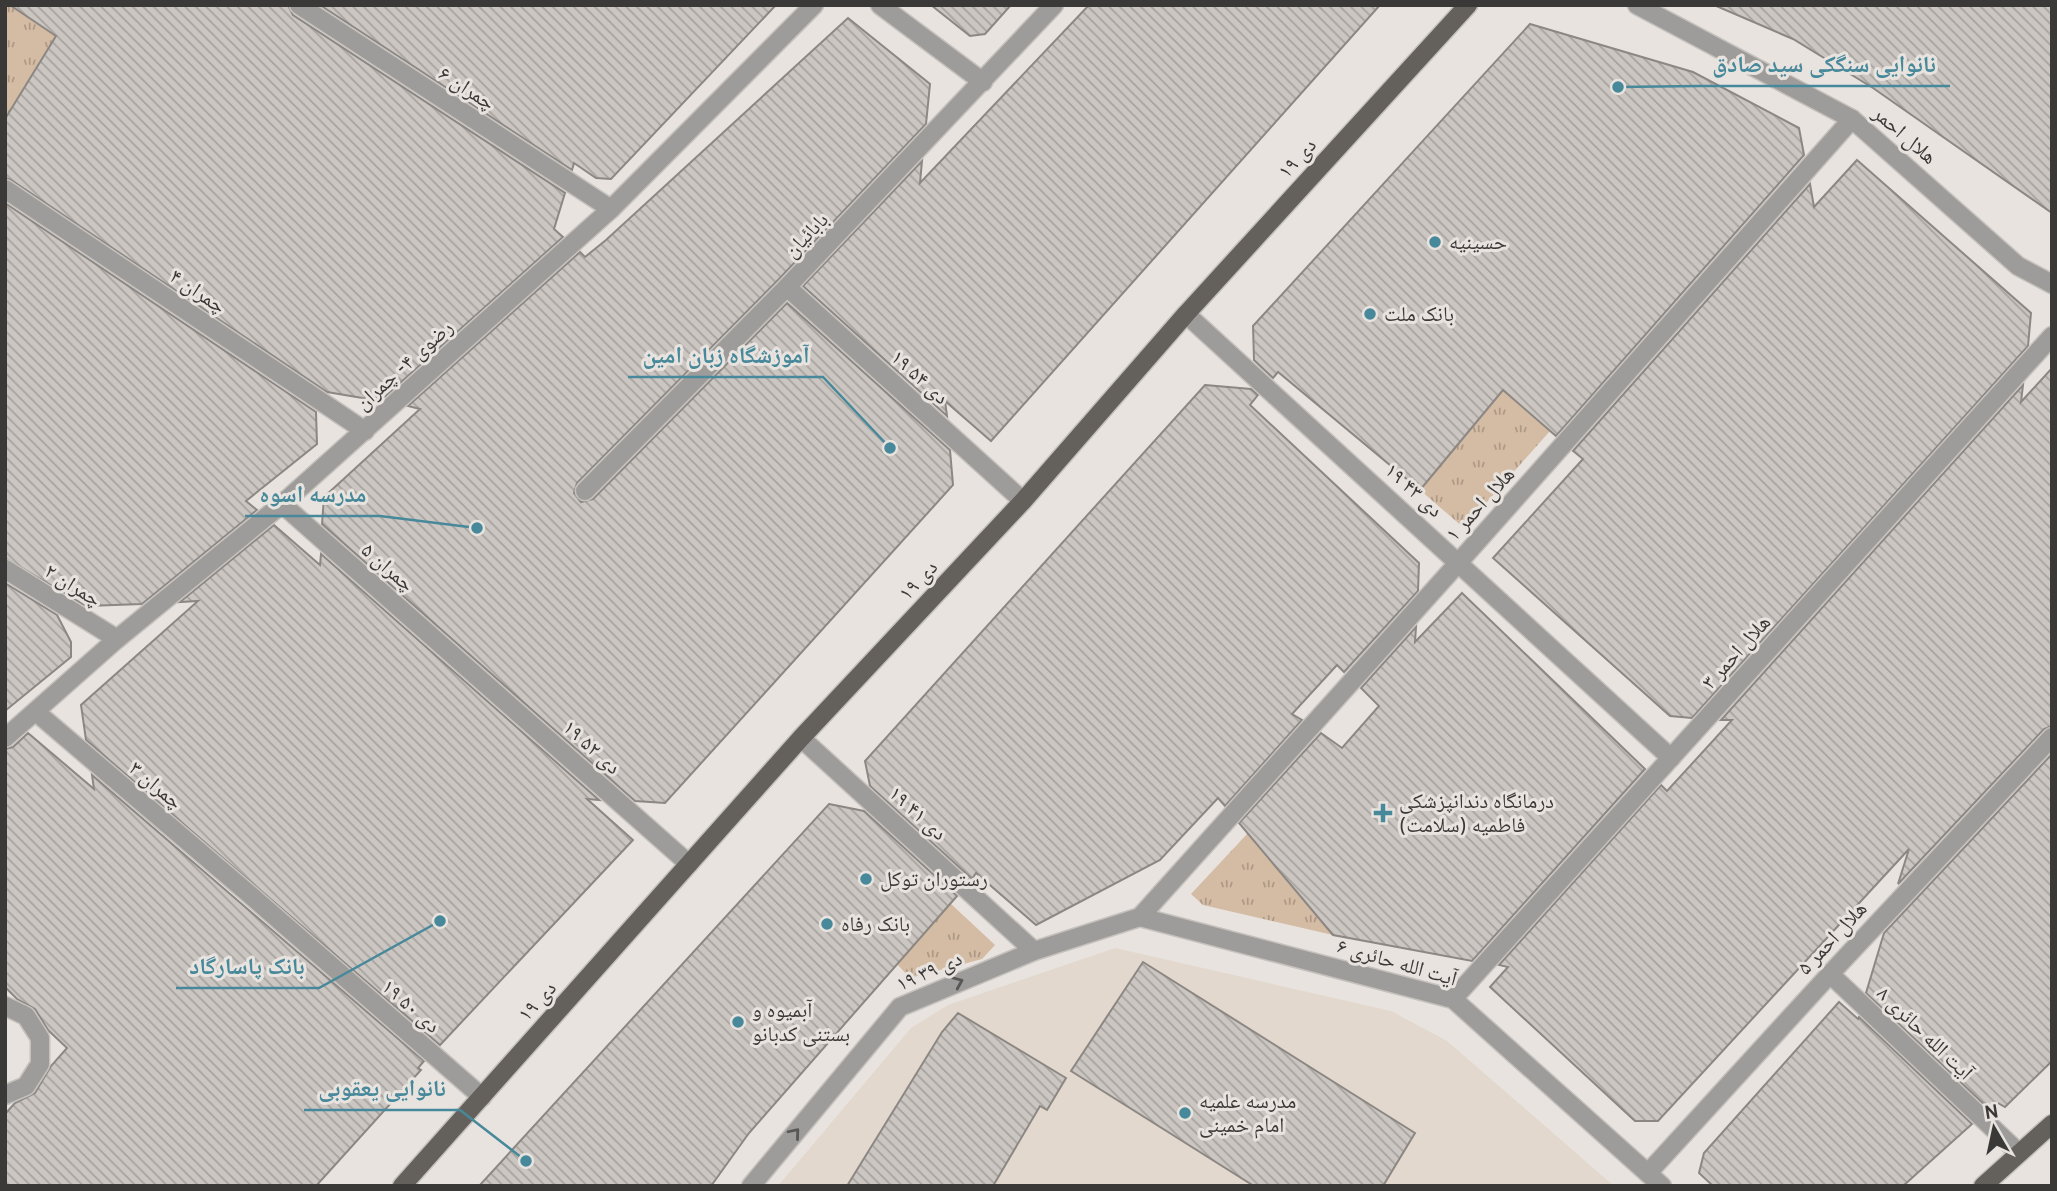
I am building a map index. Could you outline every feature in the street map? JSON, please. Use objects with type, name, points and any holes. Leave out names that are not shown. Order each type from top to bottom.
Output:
[{"type":"main road","name":"۱۹ دی","points":[[402,1186],[801,738],[1023,501],[1186,314],[1468,5]]},
{"type":"main road","points":[[1983,1186],[2052,1124]]},
{"type":"street","name":"چمران ۶","points":[[299,5],[611,209]]},
{"type":"street","name":"رضوی ۴- چمران","points":[[5,738],[117,639],[282,504],[611,209],[814,5]]},
{"type":"street","points":[[880,5],[983,82]]},
{"type":"street","name":"بابائیان","points":[[585,491],[787,287],[1054,5]]},
{"type":"street","name":"هلال احمر","points":[[1637,5],[1852,119],[2018,266],[2052,284]]},
{"type":"street","name":"هلال احمر ۱","points":[[1140,917],[1852,119]]},
{"type":"street","name":"چمران ۴","points":[[5,189],[365,431]]},
{"type":"street","name":"۱۹ دی ۵۴","points":[[787,287],[1023,501]]},
{"type":"street","name":"۱۹ دی ۴۳","points":[[1186,314],[1671,758]]},
{"type":"street","name":"هلال احمر ۳","points":[[1454,999],[2052,336]]},
{"type":"street","name":"چمران ۵","points":[[282,504],[465,664]]},
{"type":"street","name":"چمران ۲","points":[[5,569],[117,639]]},
{"type":"street","name":"۱۹ دی ۵۲","points":[[465,664],[689,864]]},
{"type":"street","name":"چمران ۳","points":[[36,712],[248,893]]},
{"type":"street","name":"هلال احمر ۵","points":[[1648,1173],[2052,737]]},
{"type":"street","name":"۱۹ دی ۴۱","points":[[801,738],[1034,950]]},
{"type":"street","name":"۱۹ دی ۵۰","points":[[248,893],[482,1097]]},
{"type":"street","name":"۱۹ دی ۳۹","points":[[751,1186],[900,1007],[1034,950],[1140,917]]},
{"type":"street","name":"آیت الله حائری ۶","points":[[1140,917],[1454,999],[1662,1186]]},
{"type":"street","name":"آیت الله حائری ۸","points":[[1830,974],[2019,1153]]},
{"type":"street","points":[[5,1006],[26,1016],[40,1038],[40,1064],[26,1086],[5,1095]]},
{"type":"shaded area","name":"مدرسه علمیه امام خمینی","points":[[1115,948],[1391,1011],[1447,1041],[1614,1186],[778,1186],[911,1028],[948,1005]]},
{"type":"green space","points":[[5,5],[10,5],[56,36],[5,119]]},
{"type":"green space","points":[[1503,390],[1550,431],[1464,528],[1420,490]]},
{"type":"green space","points":[[1248,833],[1333,935],[1203,905],[1191,894]]},
{"type":"green space","points":[[950,903],[995,945],[982,959],[910,978],[897,964]]},
{"type":"building","points":[[10,5],[288,5],[293,15],[565,193],[554,229],[563,237],[380,401],[327,392],[5,178],[5,119],[56,36]]},
{"type":"building","points":[[320,5],[776,5],[611,179],[596,178],[574,163],[572,170]]},
{"type":"building","points":[[931,5],[1011,5],[985,34],[970,36]]},
{"type":"building","points":[[1089,5],[1380,5],[991,441],[945,401],[947,416],[803,286],[922,161],[920,183]]},
{"type":"building","points":[[1714,5],[2052,5],[2052,213],[1873,88],[1793,39]]},
{"type":"building","points":[[848,18],[930,84],[926,124],[779,279],[577,483],[574,493],[581,502],[593,499],[787,303],[950,450],[953,485],[665,803],[635,801],[322,524],[324,497],[420,409],[408,406],[580,252],[585,257],[606,240]]},
{"type":"building","points":[[1530,24],[1693,72],[1799,128],[1804,155],[1556,436],[1503,390],[1420,490],[1278,372],[1273,378],[1254,360],[1253,326]]},
{"type":"building","points":[[1857,160],[2031,313],[2028,346],[1692,718],[1670,716],[1493,558],[1583,459],[1573,451],[1810,184],[1814,207]]},
{"type":"building","points":[[5,203],[316,412],[317,444],[246,501],[257,510],[142,604],[86,606],[5,558]]},
{"type":"building","points":[[2052,368],[2052,726],[2044,729],[1898,884],[1909,849],[1658,1121],[1635,1121],[1490,987],[1508,967],[1499,965],[1661,785],[1667,791],[1732,720],[1721,720],[2023,385],[2021,402]]},
{"type":"building","points":[[1205,385],[1251,389],[1258,395],[1250,405],[1419,563],[1418,591],[1344,672],[1337,665],[1292,714],[1302,720],[1225,806],[1218,798],[1160,860],[1036,925],[976,873],[972,879],[870,786],[865,761]]},
{"type":"building","points":[[274,525],[320,565],[321,554],[599,800],[587,799],[633,840],[440,1045],[86,740],[81,705],[198,601],[180,602]]},
{"type":"building","points":[[5,583],[57,615],[71,642],[71,657],[5,711]]},
{"type":"building","points":[[1462,593],[1645,769],[1472,961],[1333,935],[1239,823],[1321,733],[1342,748],[1379,706],[1361,688],[1416,627],[1415,642]]},
{"type":"building","points":[[28,733],[94,789],[92,775],[424,1061],[418,1068],[421,1070],[316,1186],[5,1186],[5,1114],[15,1103],[35,1093],[51,1066],[67,1048],[48,1030],[35,1009],[17,999],[5,987],[5,749],[13,747]]},
{"type":"building","points":[[2052,754],[2052,1061],[2005,1107],[1996,1102],[1989,1109],[1866,993],[1884,933]]},
{"type":"building","points":[[829,804],[864,811],[957,896],[749,1133],[711,1186],[479,1186]]},
{"type":"building","points":[[1143,962],[1415,1133],[1383,1186],[1254,1186],[1071,1071]]},
{"type":"building","points":[[1839,1002],[1858,1019],[1859,1017],[1972,1124],[1903,1186],[1713,1186],[1699,1173],[1704,1153]]},
{"type":"building","points":[[958,1013],[1066,1078],[1047,1110],[1040,1106],[993,1186],[847,1186],[942,1032]]},
{"type":"place","name":"نانوایی سنگکی سید صادق","points":[[1618,87]]},
{"type":"place","name":"حسینیه","points":[[1435,242]]},
{"type":"place","name":"بانک ملت","points":[[1370,314]]},
{"type":"place","name":"آموزشگاه زبان امین","points":[[890,448]]},
{"type":"place","name":"مدرسه اسوه","points":[[477,528]]},
{"type":"place","name":"درمانگاه دندانپزشکی فاطمیه (سلامت)","points":[[1383,813]]},
{"type":"place","name":"رستوران توکل","points":[[866,879]]},
{"type":"place","name":"بانک پاسارگاد","points":[[440,921]]},
{"type":"place","name":"بانک رفاه","points":[[827,924]]},
{"type":"place","name":"آبمیوه و بستنی کدبانو","points":[[738,1022]]},
{"type":"place","name":"مدرسه علمیه امام خمینی","points":[[1185,1113]]},
{"type":"place","name":"نانوایی یعقوبی","points":[[526,1161]]}]
